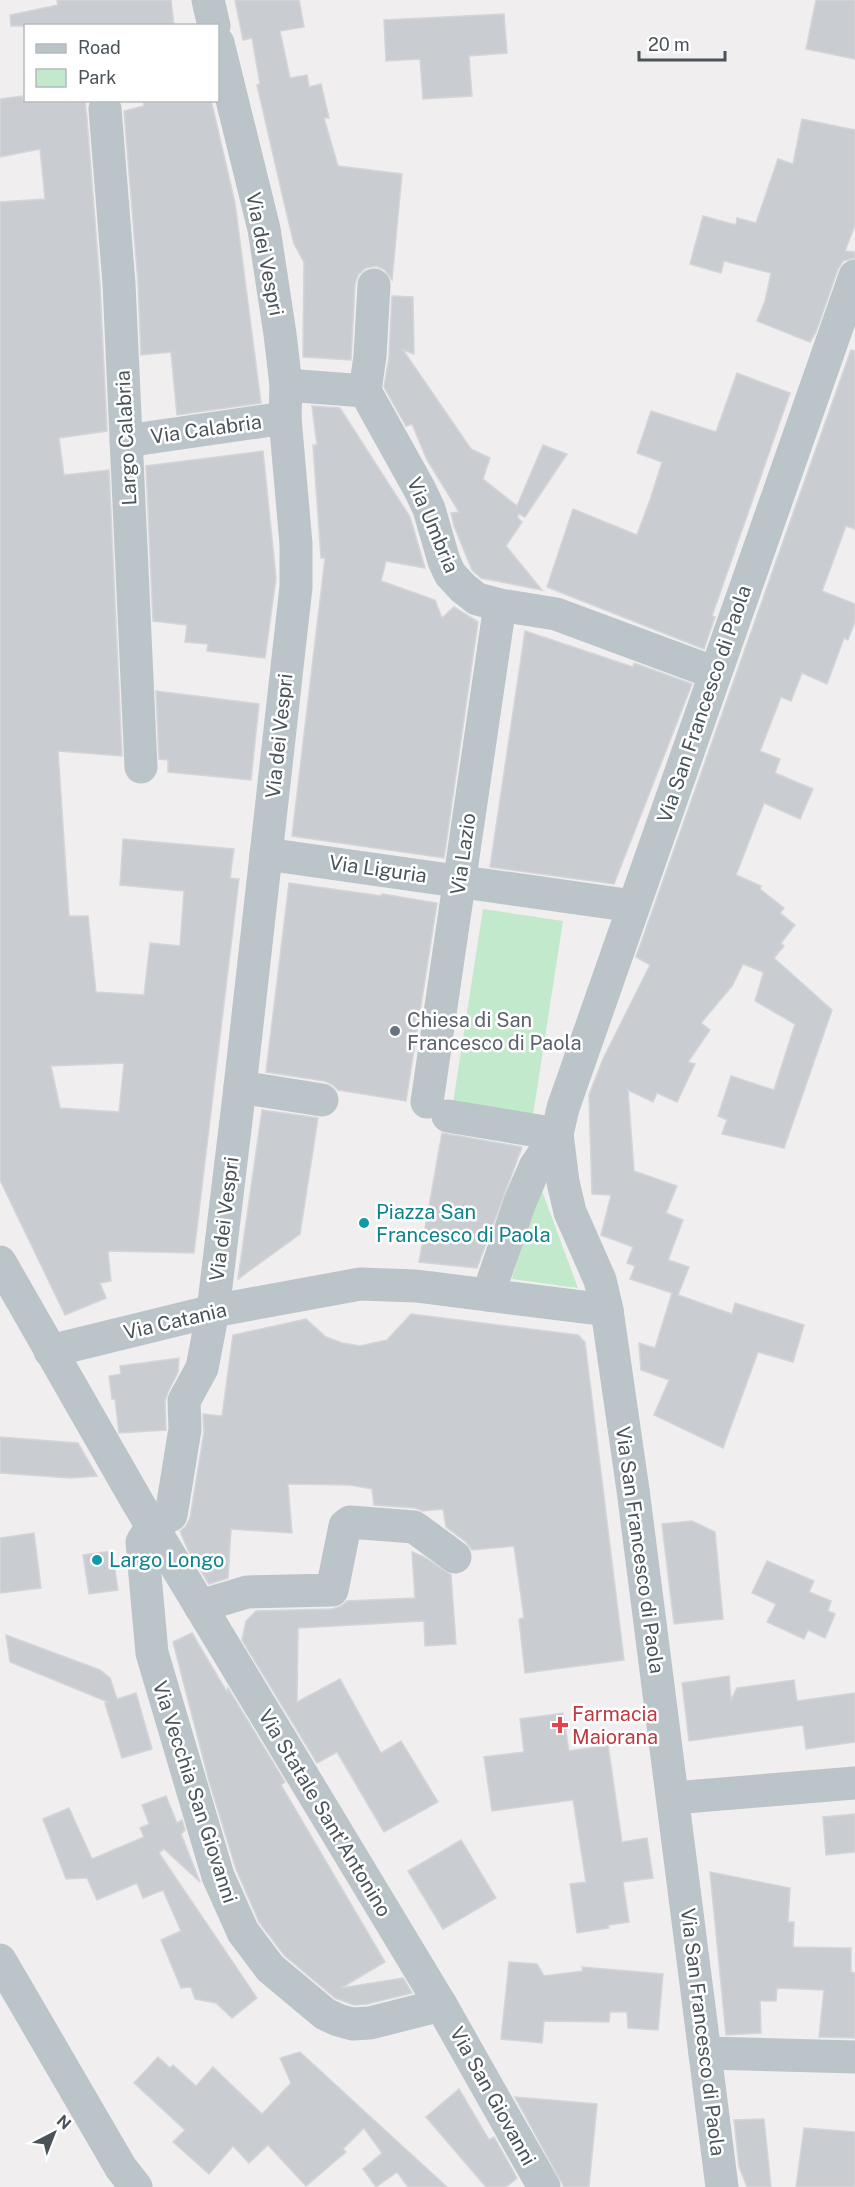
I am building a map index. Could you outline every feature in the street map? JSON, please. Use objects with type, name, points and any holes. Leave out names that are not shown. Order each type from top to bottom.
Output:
[{"type":"street","points":[[208,0],[214,24]]},
{"type":"street","name":"Via dei Vespri","points":[[152,1526],[171,1515],[185,1429],[184,1401],[202,1368],[213,1311],[296,587],[296,544],[285,418],[286,385],[264,229],[219,47]]},
{"type":"street","name":"Largo Calabria","points":[[105,109],[118,284],[141,767]]},
{"type":"street","name":"Via San Francesco di Paola","points":[[722,2187],[608,1310],[600,1280],[570,1212],[563,1182],[557,1134],[562,1108],[855,276]]},
{"type":"street","points":[[286,385],[364,391],[370,357],[374,285]]},
{"type":"street","name":"Via Umbria","points":[[364,391],[420,490],[429,509],[444,561],[450,574],[463,588],[477,599],[556,614],[715,673]]},
{"type":"street","name":"Via Calabria","points":[[126,441],[285,418]]},
{"type":"street","name":"Via Lazio","points":[[500,605],[459,881],[438,1109],[557,1134]]},
{"type":"street","name":"Via Liguria","points":[[266,854],[633,906]]},
{"type":"street","points":[[240,1087],[322,1100]]},
{"type":"street","name":"Via San Francesco di Paola","points":[[488,1295],[520,1202],[535,1167],[557,1134]]},
{"type":"street","points":[[0,1263],[205,1614],[248,1592],[332,1590],[345,1526],[350,1522],[414,1527],[455,1557]]},
{"type":"street","name":"Via Catania","points":[[50,1351],[213,1311],[360,1284],[416,1286],[488,1295]]},
{"type":"street","points":[[488,1295],[608,1310]]},
{"type":"street","name":"Via Vecchia San Giovanni","points":[[152,1526],[142,1542],[152,1653],[218,1876],[243,1932],[270,1968],[325,2014],[338,2020],[351,2024],[370,2023],[441,2005]]},
{"type":"street","name":"Via Statale Sant'Antonino","points":[[205,1614],[441,2005]]},
{"type":"street","points":[[673,1798],[855,1783]]},
{"type":"street","points":[[0,1960],[127,2181]]},
{"type":"street","name":"Via San Giovanni","points":[[441,2005],[544,2187]]},
{"type":"street","points":[[705,2053],[855,2057]]},
{"type":"green space","points":[[483,909],[563,921],[533,1115],[453,1103]]},
{"type":"green space","points":[[539,1183],[578,1288],[512,1279]]},
{"type":"building","points":[[57,0],[171,0],[174,24],[24,24],[24,26],[11,26],[10,15],[58,5]]},
{"type":"building","points":[[235,0],[299,0],[304,27],[280,31],[290,78],[307,75],[309,87],[321,84],[329,118],[324,118],[338,166],[402,174],[392,280],[385,270],[376,266],[366,268],[358,275],[355,284],[351,360],[303,357],[304,262],[294,244],[286,211],[257,85],[260,84],[252,38],[243,40]]},
{"type":"building","points":[[816,0],[855,0],[855,59],[806,49]]},
{"type":"building","points":[[504,14],[507,53],[469,56],[472,96],[423,99],[420,59],[386,61],[384,20]]},
{"type":"building","points":[[22,96],[24,102],[85,102],[100,285],[107,431],[59,438],[64,475],[109,470],[122,756],[58,751],[69,916],[88,916],[96,992],[144,995],[150,943],[180,946],[184,891],[120,885],[123,839],[234,849],[230,878],[239,879],[194,1253],[108,1251],[111,1281],[100,1283],[106,1298],[65,1315],[0,1180],[0,202],[45,199],[40,149],[0,157],[0,99]],"holes":[[[124,1063],[119,1112],[60,1108],[51,1066]]]},
{"type":"building","points":[[143,102],[211,102],[235,203],[261,403],[177,415],[171,352],[141,355],[138,283],[124,111],[144,106]]},
{"type":"building","points":[[802,119],[855,130],[855,225],[845,251],[855,252],[855,258],[843,261],[838,269],[816,332],[810,342],[757,321],[765,301],[771,273],[724,261],[721,273],[690,264],[703,216],[736,225],[737,218],[756,223],[778,159],[793,164]]},
{"type":"building","points":[[392,296],[413,297],[414,354],[403,350],[471,449],[490,458],[483,479],[517,506],[543,445],[567,454],[525,517],[519,514],[517,517],[522,522],[506,546],[542,590],[481,578],[472,570],[451,513],[459,512],[427,460],[412,424],[406,426],[384,387],[389,357]]},
{"type":"building","points":[[851,350],[855,351],[855,529],[846,526],[822,591],[855,604],[855,621],[848,640],[844,638],[827,684],[802,673],[791,701],[781,697],[760,751],[780,759],[775,773],[813,789],[800,819],[764,803],[736,875],[761,886],[760,889],[784,908],[780,913],[795,925],[781,943],[784,946],[774,958],[832,1010],[784,1148],[722,1134],[727,1120],[718,1116],[731,1076],[774,1090],[795,1024],[755,1001],[764,971],[743,964],[732,986],[701,1023],[710,1030],[688,1062],[695,1064],[677,1102],[657,1093],[653,1102],[628,1090],[634,1171],[677,1186],[666,1213],[683,1220],[668,1260],[689,1267],[678,1295],[732,1314],[735,1303],[804,1325],[793,1362],[758,1352],[723,1448],[654,1415],[669,1380],[641,1370],[639,1343],[655,1348],[672,1293],[630,1279],[635,1266],[627,1263],[633,1247],[601,1235],[611,1195],[592,1194],[589,1095],[603,1059],[650,965],[636,957]]},
{"type":"building","points":[[737,373],[790,393],[712,616],[715,617],[704,649],[547,587],[573,509],[637,535],[662,462],[637,453],[651,411],[716,432]]},
{"type":"building","points":[[312,406],[340,408],[410,517],[425,568],[386,561],[381,581],[435,600],[442,618],[454,607],[478,622],[444,858],[292,836],[325,558],[321,558],[313,445],[317,445]]},
{"type":"building","points":[[263,451],[276,578],[265,658],[207,651],[208,644],[185,642],[187,625],[153,621],[146,466]]},
{"type":"building","points":[[525,631],[633,667],[634,663],[692,684],[614,884],[490,867]]},
{"type":"building","points":[[156,691],[259,704],[251,780],[168,772],[168,760],[159,759]]},
{"type":"building","points":[[289,883],[437,903],[406,1101],[338,1090],[325,1081],[266,1072]]},
{"type":"building","points":[[262,1110],[318,1118],[300,1234],[238,1279]]},
{"type":"building","points":[[442,1133],[522,1147],[477,1268],[419,1262]]},
{"type":"building","points":[[411,1314],[578,1335],[585,1342],[624,1660],[525,1673],[519,1619],[524,1618],[514,1546],[472,1550],[466,1542],[446,1527],[443,1509],[423,1511],[415,1508],[374,1505],[372,1489],[350,1485],[288,1484],[292,1533],[231,1529],[228,1578],[209,1584],[188,1550],[180,1531],[190,1518],[204,1432],[203,1414],[222,1416],[233,1335],[306,1319],[326,1337],[360,1346],[387,1340]]},
{"type":"building","points":[[179,1358],[178,1372],[165,1401],[166,1430],[119,1433],[115,1399],[112,1399],[109,1376],[121,1374],[120,1366]]},
{"type":"building","points":[[0,1437],[78,1443],[97,1476],[70,1478],[0,1473]]},
{"type":"building","points":[[692,1521],[715,1532],[723,1619],[674,1624],[662,1524]]},
{"type":"building","points":[[34,1533],[41,1588],[0,1593],[0,1538]]},
{"type":"building","points":[[112,1551],[118,1590],[89,1594],[83,1555]]},
{"type":"building","points":[[412,1552],[451,1575],[456,1644],[425,1646],[424,1621],[298,1628],[297,1702],[340,1679],[381,1753],[401,1741],[438,1802],[384,1832],[337,1752],[317,1763],[242,1640],[246,1621],[256,1611],[332,1609],[347,1601],[415,1598]]},
{"type":"building","points":[[767,1561],[814,1581],[809,1592],[831,1601],[828,1611],[835,1614],[825,1638],[808,1630],[804,1639],[767,1622],[776,1604],[752,1593]]},
{"type":"building","points":[[192,1633],[285,1782],[281,1785],[385,1962],[341,1988],[403,1978],[412,1993],[354,2005],[335,1998],[284,1955],[259,1922],[236,1869],[209,1781],[173,1642]]},
{"type":"building","points":[[6,1635],[100,1670],[110,1678],[117,1699],[136,1693],[152,1749],[122,1758],[105,1703],[108,1702],[10,1662]]},
{"type":"building","points":[[729,1676],[731,1700],[737,1688],[794,1680],[797,1701],[855,1693],[855,1742],[806,1749],[803,1725],[689,1741],[682,1683]]},
{"type":"building","points":[[563,1713],[569,1751],[608,1745],[622,1842],[647,1838],[653,1878],[623,1882],[629,1922],[577,1933],[570,1884],[586,1882],[573,1800],[492,1811],[484,1757],[524,1752],[520,1719]]},
{"type":"building","points":[[166,1796],[177,1823],[182,1820],[185,1830],[181,1834],[200,1882],[164,1849],[159,1853],[257,1998],[232,2018],[216,2003],[195,1999],[191,1987],[181,1988],[161,1940],[181,1931],[163,1890],[143,1898],[137,1883],[97,1900],[87,1878],[66,1879],[43,1819],[69,1808],[92,1859],[144,1837],[140,1828],[149,1824],[142,1805]]},
{"type":"building","points":[[855,1814],[855,1852],[826,1855],[823,1817]]},
{"type":"building","points":[[461,1840],[496,1898],[443,1929],[408,1871]]},
{"type":"building","points":[[710,1872],[790,1888],[788,1922],[794,1922],[793,1947],[851,1948],[851,1972],[855,1973],[855,2038],[819,2037],[824,1990],[777,1988],[776,2001],[760,2001],[761,2033],[726,2035]]},
{"type":"building","points":[[509,1962],[537,1964],[544,1976],[583,1971],[582,1967],[663,1974],[658,2030],[628,2028],[627,2012],[610,2012],[609,2022],[544,2021],[542,2043],[501,2039]]},
{"type":"building","points":[[300,2052],[447,2187],[408,2187],[397,2172],[376,2187],[363,2169],[382,2153],[364,2128],[343,2149],[346,2152],[306,2186],[268,2145],[249,2163],[233,2146],[209,2174],[173,2142],[185,2130],[134,2083],[158,2057],[170,2068],[173,2065],[196,2086],[213,2067],[262,2114],[291,2083],[280,2058]]},
{"type":"building","points":[[459,2089],[489,2140],[494,2137],[517,2178],[506,2187],[486,2187],[426,2117]]},
{"type":"building","points":[[515,2097],[597,2104],[589,2187],[564,2187]]},
{"type":"building","points":[[764,2119],[771,2187],[747,2187],[739,2166],[734,2120]]},
{"type":"building","points":[[804,2128],[855,2132],[855,2187],[796,2187]]},
{"type":"place","name":"Chiesa di San Francesco di Paola","points":[[395,1031]]},
{"type":"place","name":"Piazza San Francesco di Paola","points":[[364,1223]]},
{"type":"place","name":"Largo Longo","points":[[97,1560]]},
{"type":"place","name":"Farmacia Maiorana","points":[[560,1725]]}]
